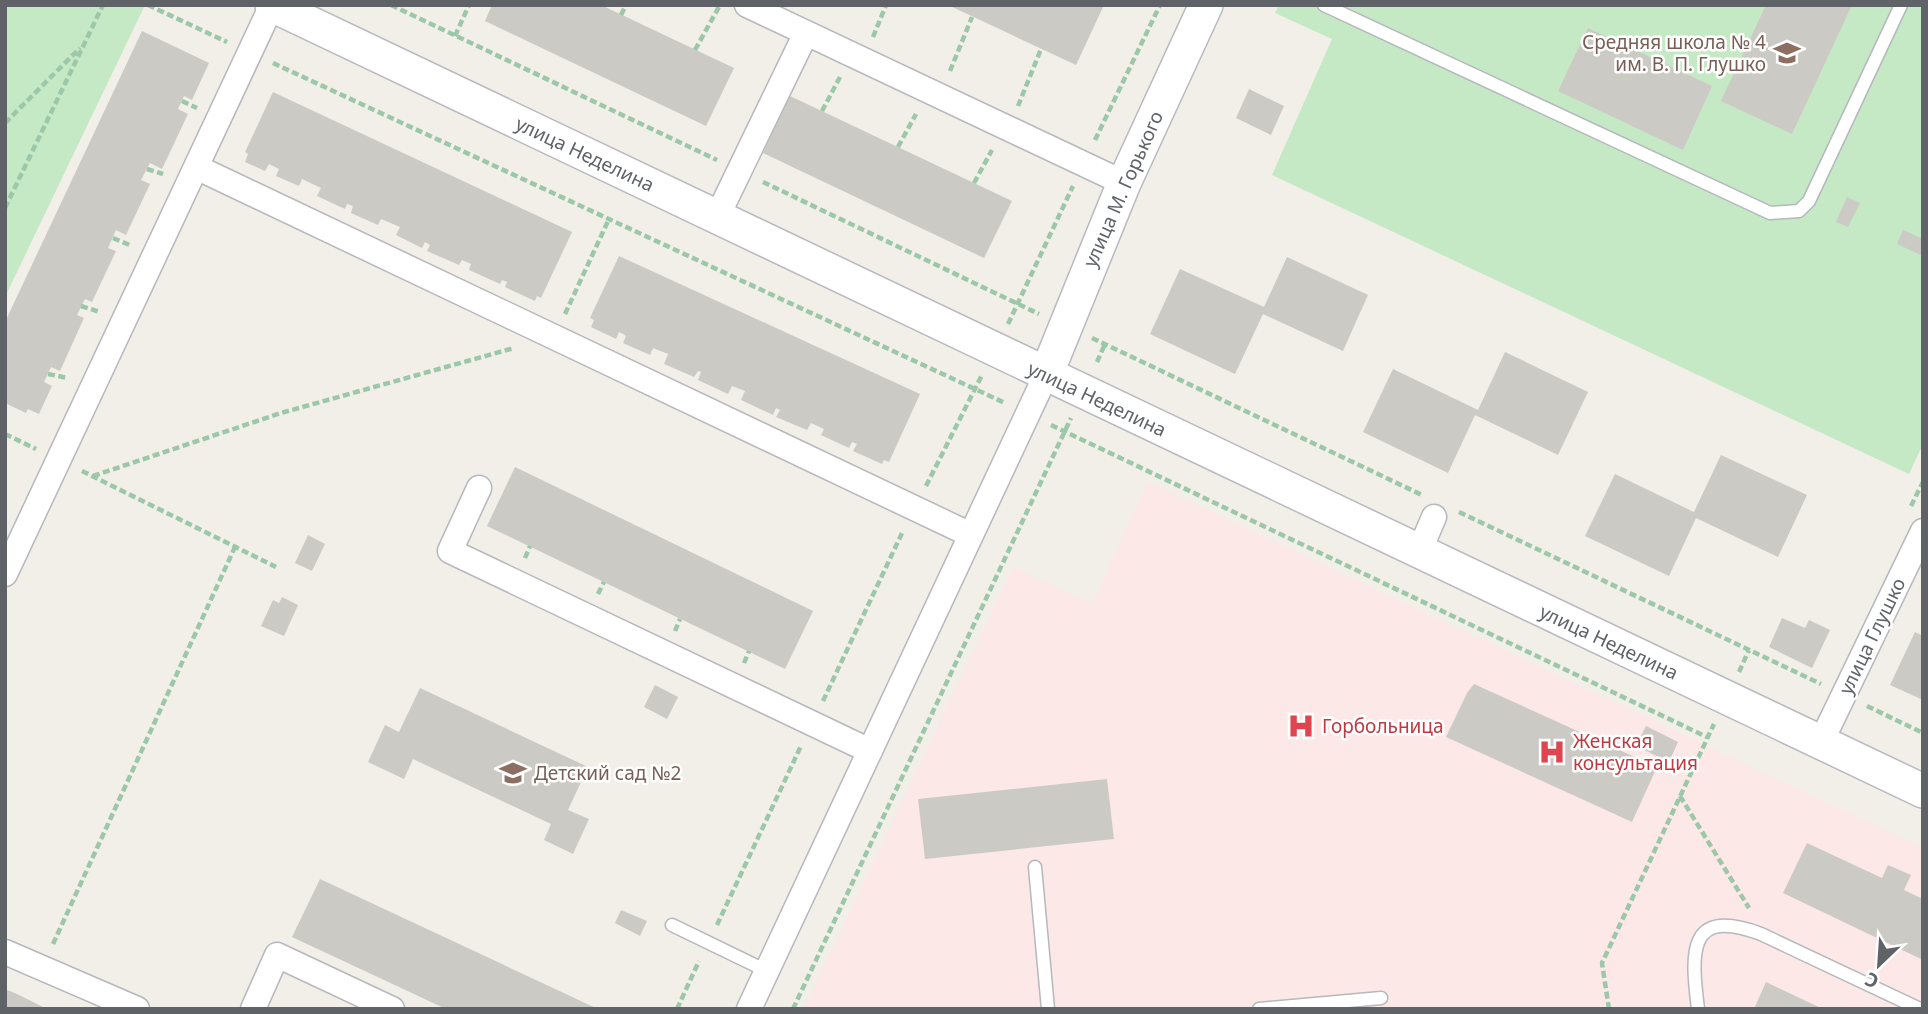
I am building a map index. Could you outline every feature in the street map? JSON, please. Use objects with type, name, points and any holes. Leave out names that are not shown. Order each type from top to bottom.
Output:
[{"type":"street","points":[[5,574],[272,5]]},
{"type":"street","name":"улица Неделина","points":[[272,5],[1923,791]]},
{"type":"street","points":[[747,5],[1124,183]]},
{"type":"street","name":"улица М. Горького","points":[[1046,375],[1124,183],[1206,5]]},
{"type":"street","points":[[718,217],[806,33]]},
{"type":"street","points":[[196,167],[971,535]]},
{"type":"street","points":[[749,1009],[1046,375]]},
{"type":"street","points":[[479,488],[450,551],[870,751]]},
{"type":"street","points":[[1419,552],[1434,509]]},
{"type":"street","name":"улица Глушко","points":[[1821,742],[1843,695],[1915,568],[1923,531]]},
{"type":"street","points":[[5,952],[137,1009]]},
{"type":"street","points":[[253,1009],[278,955],[392,1009]]},
{"type":"lane","points":[[1324,5],[1769,213],[1799,211],[1808,201],[1901,5]]},
{"type":"lane","points":[[1035,867],[1048,1009]]},
{"type":"lane","points":[[672,925],[766,971]]},
{"type":"lane","points":[[1698,1009],[1693,970],[1694,949],[1705,931],[1719,925],[1738,925],[1761,934],[1920,1009]]},
{"type":"lane","points":[[1259,1009],[1381,998]]},
{"type":"path","points":[[5,208],[103,5]]},
{"type":"path","points":[[148,5],[1028,414],[1707,737]]},
{"type":"path","points":[[391,5],[1065,326],[1434,509]]},
{"type":"path","points":[[455,36],[469,5]]},
{"type":"path","points":[[621,15],[626,5]]},
{"type":"path","points":[[695,50],[720,5]]},
{"type":"path","points":[[1017,303],[1160,5]]},
{"type":"path","points":[[898,147],[934,93],[972,17]]},
{"type":"path","points":[[5,123],[83,44]]},
{"type":"path","points":[[974,183],[1007,128],[1041,49]]},
{"type":"path","points":[[822,111],[852,54]]},
{"type":"path","points":[[93,476],[281,413],[554,337],[609,219]]},
{"type":"path","points":[[677,1009],[914,508],[974,389]]},
{"type":"path","points":[[793,1009],[1064,432]]},
{"type":"path","points":[[5,434],[276,567]]},
{"type":"path","points":[[1459,512],[1923,733]]},
{"type":"path","points":[[41,969],[235,547]]},
{"type":"path","points":[[1609,1009],[1602,963],[1749,650]]},
{"type":"path","points":[[1680,796],[1752,913],[1761,934]]},
{"type":"shaded area","name":"Горбольница","points":[[1148,482],[1923,848],[1923,1009],[804,1009],[1013,567],[1092,604]]},
{"type":"green space","points":[[5,5],[145,5],[5,297]]},
{"type":"green space","points":[[1279,5],[1923,5],[1923,444],[1909,474],[1272,175],[1332,39],[1275,13]]},
{"type":"building","points":[[492,5],[601,5],[734,68],[706,126],[485,21]]},
{"type":"building","points":[[948,5],[1104,5],[1076,65]]},
{"type":"building","name":"Средняя школа № 4 им. В. П. Глушко","points":[[1766,5],[1852,5],[1792,134],[1721,101]]},
{"type":"building","points":[[1588,28],[1712,86],[1683,150],[1558,91]]},
{"type":"building","points":[[142,31],[209,63],[192,100],[184,96],[178,109],[188,114],[162,169],[150,163],[141,180],[150,184],[126,235],[116,230],[108,248],[116,251],[92,302],[85,299],[77,315],[84,318],[60,371],[51,367],[44,382],[52,386],[39,414],[28,409],[26,413],[5,403],[5,322]]},
{"type":"building","points":[[1249,89],[1284,106],[1271,135],[1236,118]]},
{"type":"building","points":[[273,92],[572,232],[541,298],[537,296],[535,301],[505,287],[507,282],[502,280],[500,284],[469,270],[471,264],[462,260],[459,265],[427,251],[430,245],[425,242],[422,248],[396,235],[400,227],[381,219],[378,225],[351,213],[353,206],[347,204],[345,209],[317,196],[321,188],[302,179],[299,186],[276,176],[279,169],[269,164],[265,171],[245,162],[248,154],[245,152]]},
{"type":"building","points":[[790,96],[1012,201],[984,258],[763,153]]},
{"type":"building","points":[[1847,197],[1860,203],[1848,227],[1836,222]]},
{"type":"building","points":[[1903,230],[1923,239],[1923,256],[1897,244]]},
{"type":"building","points":[[619,256],[920,394],[889,462],[884,460],[882,464],[853,451],[857,444],[852,442],[849,448],[821,435],[824,429],[811,423],[807,430],[776,417],[780,410],[776,408],[773,415],[741,400],[745,391],[732,386],[728,394],[698,380],[701,372],[698,371],[694,377],[664,364],[668,354],[653,348],[650,355],[623,343],[626,336],[619,332],[616,339],[591,327],[594,320],[590,318]]},
{"type":"building","points":[[1287,257],[1368,295],[1343,351],[1263,314],[1235,374],[1150,334],[1180,269],[1264,307]]},
{"type":"building","points":[[1505,352],[1588,392],[1558,455],[1475,415],[1448,473],[1363,432],[1393,369],[1478,410]]},
{"type":"building","points":[[1721,455],[1807,495],[1778,557],[1696,518],[1669,576],[1585,536],[1615,474],[1694,512]]},
{"type":"building","points":[[515,467],[813,611],[785,669],[487,526]]},
{"type":"building","points":[[308,535],[325,544],[312,571],[295,563]]},
{"type":"building","points":[[282,597],[298,605],[284,636],[261,626],[273,600],[279,603]]},
{"type":"building","points":[[1782,618],[1805,628],[1809,620],[1830,630],[1812,668],[1769,647]]},
{"type":"building","points":[[1915,632],[1923,636],[1923,700],[1890,685]]},
{"type":"building","name":"Женская консультация","points":[[1474,684],[1657,767],[1632,822],[1446,737]]},
{"type":"building","points":[[655,685],[678,697],[667,719],[644,707]]},
{"type":"building","name":"Детский сад №2","points":[[420,688],[588,767],[568,810],[589,819],[573,854],[544,840],[551,824],[413,759],[404,779],[368,762],[385,725],[399,732]]},
{"type":"building","points":[[1646,726],[1678,742],[1669,762],[1636,746]]},
{"type":"building","points":[[1107,779],[1114,839],[925,859],[918,799]]},
{"type":"building","points":[[1807,843],[1882,878],[1888,865],[1911,875],[1904,890],[1923,899],[1923,960],[1783,893]]},
{"type":"building","points":[[320,879],[598,1009],[446,1009],[292,937]]},
{"type":"building","points":[[621,910],[647,921],[640,936],[615,923]]},
{"type":"building","points":[[1766,982],[1823,1009],[1754,1009]]},
{"type":"building","points":[[5,989],[17,994],[47,1009],[5,1009]]},
{"type":"place","name":"Средняя школа № 4 им. В. П. Глушко","points":[[1787,53]]},
{"type":"place","name":"Горбольница","points":[[1301,726]]},
{"type":"place","name":"Женская консультация","points":[[1552,752]]},
{"type":"place","name":"Детский сад №2","points":[[513,773]]}]
